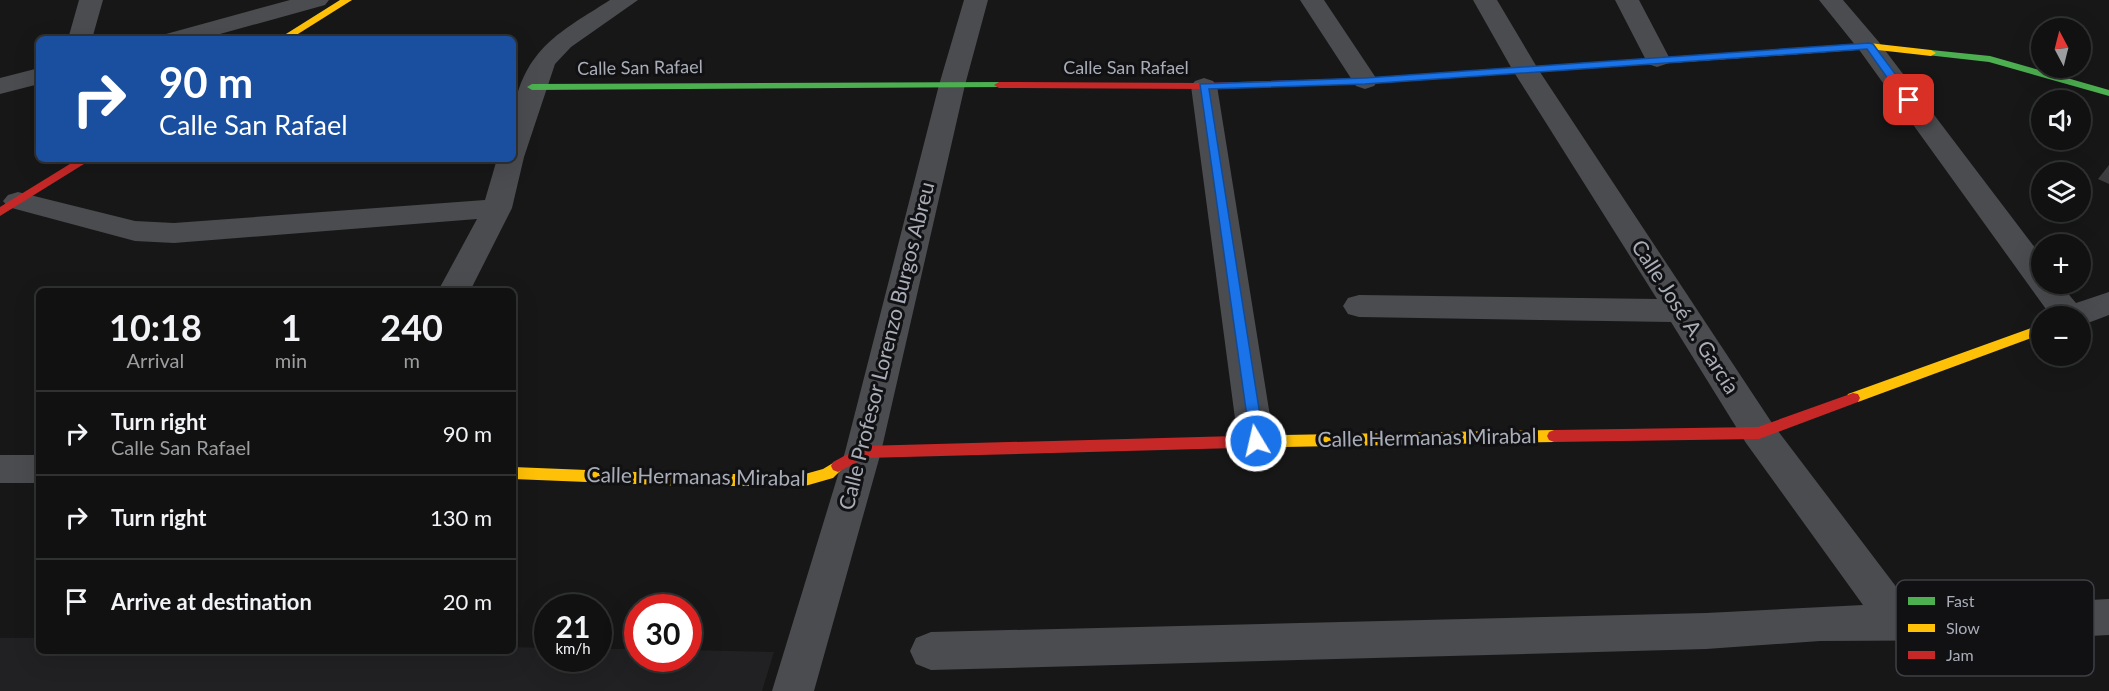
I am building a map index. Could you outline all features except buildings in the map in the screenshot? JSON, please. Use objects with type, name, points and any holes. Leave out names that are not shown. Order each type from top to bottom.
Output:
[{"type":"street","points":[[82,36],[91,0]]},
{"type":"street","points":[[186,36],[317,0]]},
{"type":"street","points":[[288,36],[346,0]]},
{"type":"street","points":[[516,143],[532,87],[543,62],[552,51],[626,0]]},
{"type":"street","name":"Calle Profesor Lorenzo Burgos Abreu","points":[[794,691],[863,452],[952,85],[976,0]]},
{"type":"street","points":[[1312,0],[1365,81]]},
{"type":"street","name":"Calle José A. García","points":[[1485,0],[1525,69],[1759,433],[1896,618]]},
{"type":"street","points":[[1628,0],[1657,59]]},
{"type":"street","points":[[1832,0],[1869,46],[2031,266]]},
{"type":"street","name":"Calle San Rafael","points":[[532,87],[1204,86],[1365,81],[1869,46],[1990,59],[2109,93]]},
{"type":"street","points":[[0,86],[36,77]]},
{"type":"street","points":[[1204,86],[1256,441]]},
{"type":"street","points":[[9,206],[81,162]]},
{"type":"street","points":[[456,288],[497,208],[510,162]]},
{"type":"street","points":[[9,206],[135,231],[174,233],[497,208]]},
{"type":"street","points":[[2091,310],[2109,303]]},
{"type":"street","points":[[1359,306],[1681,311]]},
{"type":"street","name":"Calle Hermanas Mirabal","points":[[516,473],[685,480],[805,480],[828,474],[852,456],[863,452],[1256,441],[1759,433],[2031,333]]},
{"type":"street","points":[[0,470],[36,469]]},
{"type":"street","points":[[2094,617],[2109,617]]},
{"type":"street","points":[[931,651],[1706,631],[1820,623],[1896,623]]},
{"type":"shaded area","points":[[0,638],[36,638],[36,654],[516,654],[516,647],[534,648],[534,672],[612,672],[612,649],[624,649],[624,672],[702,672],[702,650],[774,652],[762,691],[0,691]]},
{"type":"traffic: fast","points":[[1931,53],[1990,59],[2109,93]]},
{"type":"traffic: fast","points":[[1366,81],[1641,62]]},
{"type":"traffic: fast","points":[[532,87],[999,85]]},
{"type":"traffic: slow","points":[[288,36],[347,0]]},
{"type":"traffic: slow","points":[[1641,62],[1869,46],[1931,53]]},
{"type":"traffic: slow","points":[[1853,398],[2031,333]]},
{"type":"traffic: slow","points":[[1236,442],[1554,436]]},
{"type":"traffic: slow","points":[[516,473],[685,480],[805,480],[828,474],[838,466]]},
{"type":"traffic: jam","points":[[999,85],[1204,86],[1366,81]]},
{"type":"traffic: jam","points":[[0,212],[81,162]]},
{"type":"traffic: jam","points":[[1554,436],[1759,433],[1853,398]]},
{"type":"traffic: jam","points":[[838,466],[863,452],[1236,442]]},
{"type":"route","points":[[1256,441],[1204,86],[1365,81],[1869,46],[1909,100]]}]
